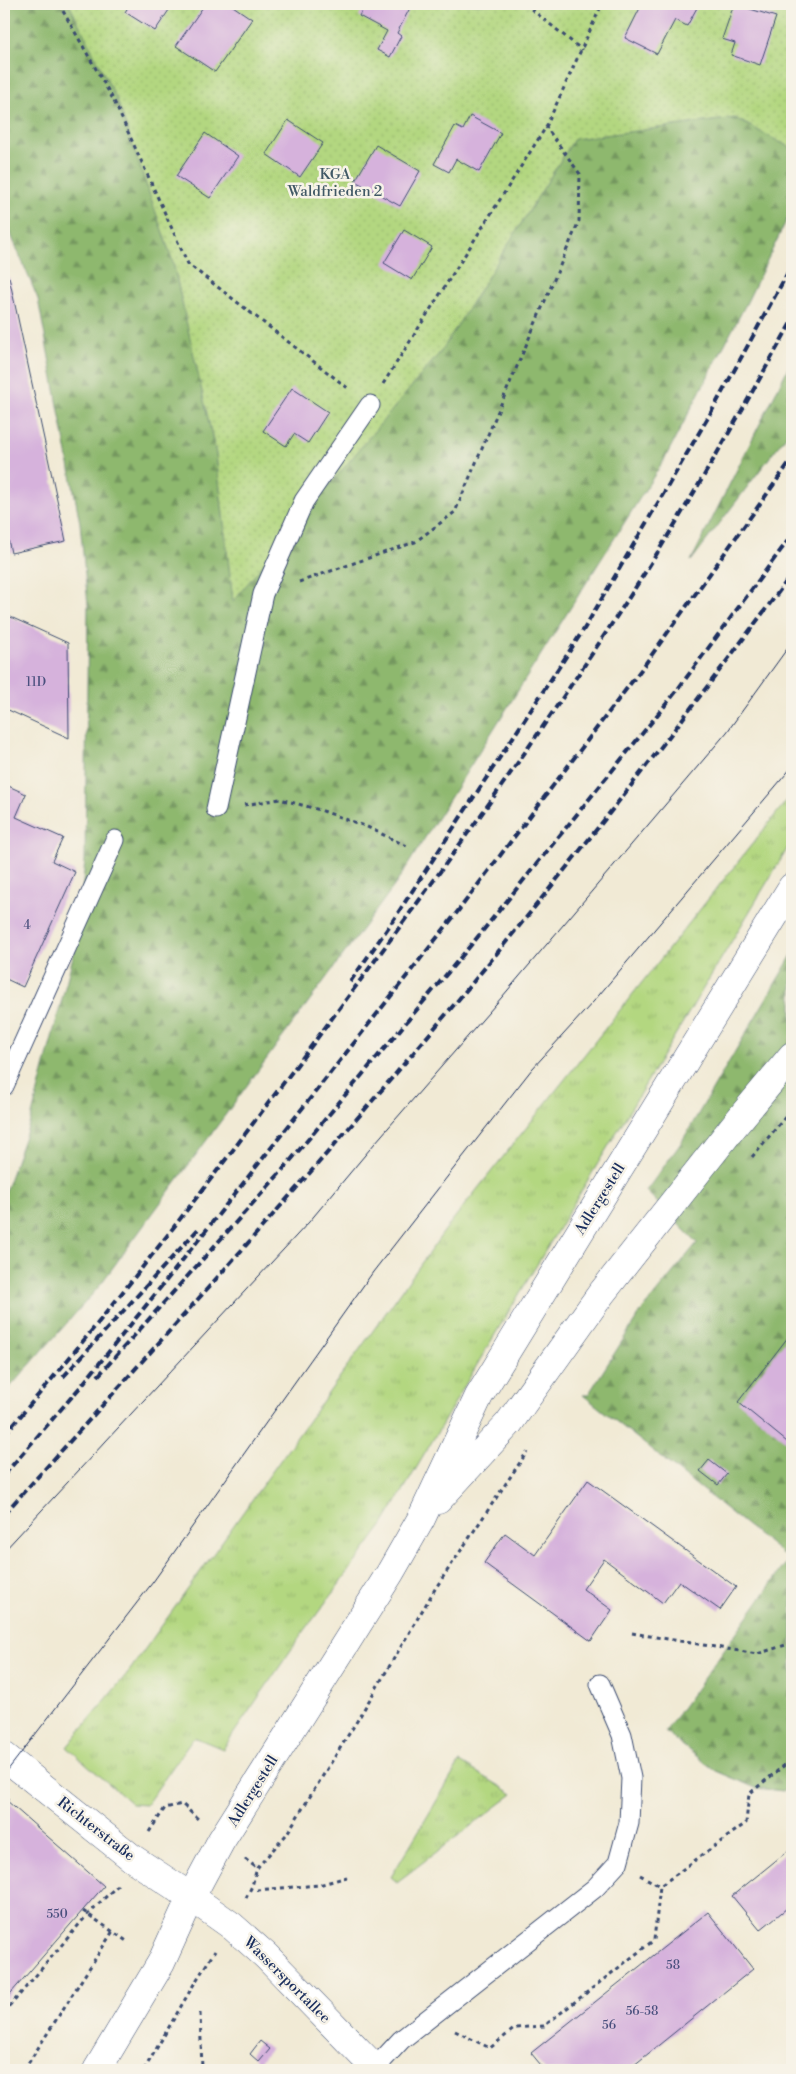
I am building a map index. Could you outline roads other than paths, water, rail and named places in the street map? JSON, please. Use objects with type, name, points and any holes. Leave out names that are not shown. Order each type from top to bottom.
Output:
[{"type":"main road","name":"Adlergestell","points":[[97,2070],[161,1964],[191,1897],[221,1841],[390,1573],[421,1519],[479,1396],[792,887]]},
{"type":"main road","name":"Adlergestell","points":[[421,1519],[509,1423],[601,1294],[733,1127],[792,1056]]},
{"type":"main road","name":"Richterstraße","points":[[4,1756],[132,1858],[191,1897]]},
{"type":"main road","name":"Wassersportallee","points":[[191,1897],[232,1926],[273,1963],[376,2069]]},
{"type":"lane","points":[[216,809],[263,594],[304,501],[370,405]]},
{"type":"lane","points":[[4,1086],[115,840]]},
{"type":"lane","points":[[376,2069],[401,2040],[595,1888],[618,1863],[629,1823],[631,1778],[622,1735],[600,1684]]},
{"type":"tram line","points":[[4,1551],[309,1222],[727,732],[792,642]]},
{"type":"tram line","points":[[4,1775],[153,1582],[373,1272],[451,1172],[532,1069],[594,1001],[792,767]]},
{"type":"railway","points":[[350,982],[390,925],[584,629],[713,409],[792,265]]},
{"type":"railway","points":[[4,1435],[129,1285],[209,1182],[363,976],[506,779],[575,679],[681,515],[792,321]]},
{"type":"railway","points":[[4,1475],[82,1385],[455,915],[643,667],[792,459]]},
{"type":"railway","points":[[98,1376],[280,1173],[476,939],[675,693],[792,535]]},
{"type":"railway","points":[[4,1514],[252,1239],[493,958],[682,720],[792,574]]},
{"type":"railway","points":[[63,1377],[200,1227]]},
{"type":"park label","name":"KGA Waldfrieden 2","points":[[335,182]]}]
